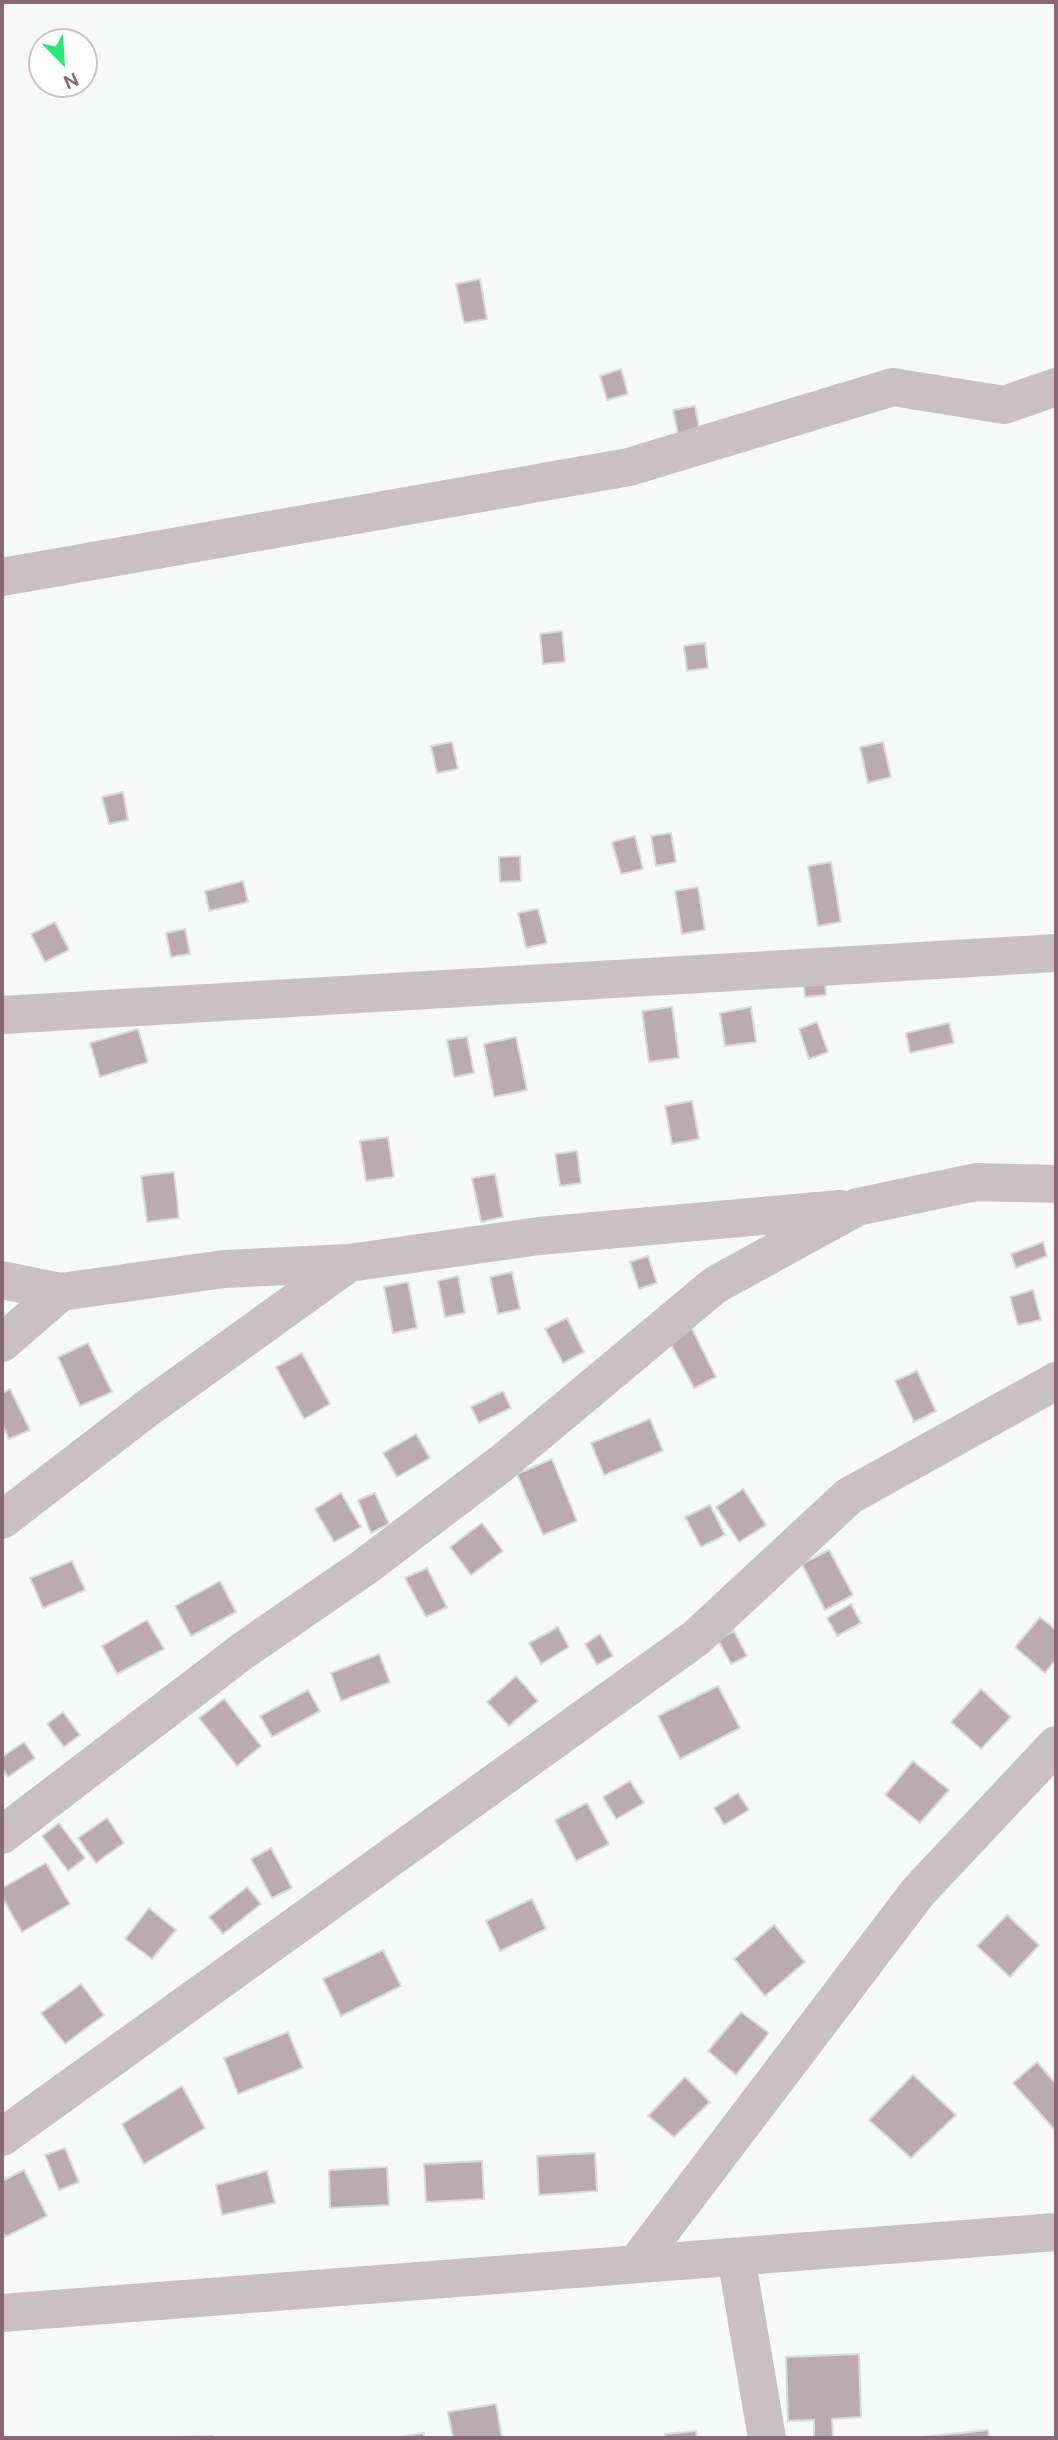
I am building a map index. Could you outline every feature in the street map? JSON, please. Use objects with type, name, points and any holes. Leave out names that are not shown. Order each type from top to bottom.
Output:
[{"type":"street","points":[[2,577],[628,467],[894,387],[1004,405],[1056,387]]},
{"type":"street","points":[[2,1015],[1056,953]]},
{"type":"street","points":[[2,1280],[61,1292],[224,1269],[349,1263],[539,1236],[856,1207],[976,1182],[1056,1184]]},
{"type":"street","points":[[2,1835],[244,1650],[366,1566],[502,1463],[715,1285],[856,1207]]},
{"type":"street","points":[[2,1520],[149,1407],[349,1263]]},
{"type":"street","points":[[2,1343],[61,1292]]},
{"type":"street","points":[[2,2137],[696,1637],[849,1496],[1056,1381]]},
{"type":"street","points":[[636,2264],[918,1892],[1056,1745]]},
{"type":"street","points":[[2,2313],[1056,2232]]},
{"type":"street","points":[[736,2256],[767,2438]]},
{"type":"building","points":[[480,279],[487,319],[464,323],[456,284]]},
{"type":"building","points":[[621,369],[628,394],[607,400],[600,376]]},
{"type":"building","points":[[695,406],[700,434],[679,438],[673,410]]},
{"type":"building","points":[[562,631],[565,662],[543,664],[540,634]]},
{"type":"building","points":[[705,643],[708,668],[687,671],[684,646]]},
{"type":"building","points":[[452,742],[458,769],[437,773],[431,746]]},
{"type":"building","points":[[883,742],[891,777],[868,783],[860,747]]},
{"type":"building","points":[[123,792],[128,820],[109,824],[102,797]]},
{"type":"building","points":[[671,833],[676,862],[656,866],[651,836]]},
{"type":"building","points":[[635,836],[643,869],[621,874],[612,842]]},
{"type":"building","points":[[520,856],[521,881],[500,882],[499,857]]},
{"type":"building","points":[[831,862],[841,922],[818,926],[808,866]]},
{"type":"building","points":[[243,881],[248,902],[209,911],[205,891]]},
{"type":"building","points":[[698,887],[705,930],[682,934],[675,891]]},
{"type":"building","points":[[538,909],[547,943],[526,948],[518,913]]},
{"type":"building","points":[[55,922],[69,950],[45,962],[31,934]]},
{"type":"building","points":[[185,929],[190,954],[171,957],[166,933]]},
{"type":"building","points":[[824,969],[826,995],[805,997],[802,972]]},
{"type":"building","points":[[672,1007],[679,1058],[649,1062],[642,1011]]},
{"type":"building","points":[[751,1007],[756,1042],[725,1046],[720,1013]]},
{"type":"building","points":[[817,1022],[828,1052],[809,1059],[799,1029]]},
{"type":"building","points":[[949,1023],[954,1043],[910,1053],[906,1033]]},
{"type":"building","points":[[138,1029],[148,1062],[100,1077],[90,1043]]},
{"type":"building","points":[[467,1037],[474,1073],[454,1077],[447,1040]]},
{"type":"building","points":[[516,1037],[527,1090],[494,1097],[484,1044]]},
{"type":"building","points":[[692,1101],[699,1139],[672,1144],[665,1106]]},
{"type":"building","points":[[388,1137],[394,1177],[366,1181],[360,1141]]},
{"type":"building","points":[[577,1151],[581,1183],[560,1186],[555,1154]]},
{"type":"building","points":[[174,1172],[179,1218],[147,1222],[141,1176]]},
{"type":"building","points":[[495,1174],[503,1217],[481,1222],[472,1178]]},
{"type":"building","points":[[1043,1242],[1047,1256],[1016,1268],[1011,1254]]},
{"type":"building","points":[[648,1256],[657,1283],[639,1289],[630,1262]]},
{"type":"building","points":[[512,1272],[520,1309],[498,1314],[490,1277]]},
{"type":"building","points":[[458,1276],[465,1313],[445,1317],[438,1281]]},
{"type":"building","points":[[408,1282],[417,1328],[393,1333],[384,1287]]},
{"type":"building","points":[[1033,1290],[1041,1320],[1018,1325],[1010,1297]]},
{"type":"building","points":[[567,1318],[584,1352],[563,1363],[545,1329]]},
{"type":"building","points":[[690,1325],[716,1377],[694,1388],[667,1337]]},
{"type":"building","points":[[88,1343],[112,1392],[80,1406],[58,1357]]},
{"type":"building","points":[[302,1353],[330,1404],[304,1419],[276,1367]]},
{"type":"building","points":[[917,1371],[936,1411],[914,1422],[895,1381]]},
{"type":"building","points":[[10,1389],[30,1430],[9,1439],[2,1424],[2,1393]]},
{"type":"building","points":[[503,1391],[511,1408],[479,1423],[471,1407]]},
{"type":"building","points":[[650,1419],[663,1451],[604,1475],[591,1443]]},
{"type":"building","points":[[416,1434],[430,1458],[397,1477],[383,1453]]},
{"type":"building","points":[[552,1459],[577,1521],[543,1535],[517,1474]]},
{"type":"building","points":[[743,1489],[766,1525],[739,1542],[716,1507]]},
{"type":"building","points":[[341,1493],[361,1527],[334,1542],[315,1509]]},
{"type":"building","points":[[375,1493],[389,1524],[371,1533],[358,1500]]},
{"type":"building","points":[[710,1505],[725,1535],[701,1547],[685,1517]]},
{"type":"building","points":[[482,1523],[503,1551],[471,1575],[450,1547]]},
{"type":"building","points":[[829,1550],[853,1595],[825,1610],[802,1564]]},
{"type":"building","points":[[72,1561],[85,1590],[43,1608],[30,1578]]},
{"type":"building","points":[[427,1568],[447,1607],[426,1617],[405,1578]]},
{"type":"building","points":[[220,1581],[236,1612],[191,1636],[175,1606]]},
{"type":"building","points":[[851,1604],[861,1623],[837,1636],[827,1618]]},
{"type":"building","points":[[1040,1617],[1056,1630],[1056,1659],[1045,1673],[1015,1647]]},
{"type":"building","points":[[147,1620],[164,1649],[117,1674],[102,1646]]},
{"type":"building","points":[[558,1627],[569,1647],[541,1664],[529,1643]]},
{"type":"building","points":[[734,1631],[747,1656],[731,1664],[718,1640]]},
{"type":"building","points":[[600,1634],[613,1656],[597,1665],[585,1644]]},
{"type":"building","points":[[379,1654],[390,1682],[341,1701],[331,1673]]},
{"type":"building","points":[[516,1676],[538,1701],[509,1726],[487,1702]]},
{"type":"building","points":[[718,1686],[740,1728],[680,1759],[658,1716]]},
{"type":"building","points":[[981,1689],[1011,1717],[981,1749],[951,1722]]},
{"type":"building","points":[[308,1690],[320,1711],[272,1737],[260,1716]]},
{"type":"building","points":[[224,1699],[261,1746],[237,1766],[199,1718]]},
{"type":"building","points":[[63,1712],[80,1735],[64,1747],[47,1724]]},
{"type":"building","points":[[24,1742],[35,1758],[8,1777],[2,1768],[2,1757]]},
{"type":"building","points":[[913,1761],[949,1790],[920,1823],[885,1795]]},
{"type":"building","points":[[630,1781],[644,1803],[616,1819],[603,1797]]},
{"type":"building","points":[[738,1793],[749,1810],[724,1825],[714,1808]]},
{"type":"building","points":[[587,1803],[609,1844],[576,1861],[555,1820]]},
{"type":"building","points":[[107,1818],[124,1843],[96,1863],[78,1838]]},
{"type":"building","points":[[59,1823],[85,1858],[68,1871],[42,1836]]},
{"type":"building","points":[[271,1848],[292,1888],[272,1898],[251,1859]]},
{"type":"building","points":[[46,1863],[70,1904],[22,1932],[2,1897],[2,1888]]},
{"type":"building","points":[[247,1887],[261,1904],[223,1934],[209,1917]]},
{"type":"building","points":[[532,1899],[546,1929],[500,1951],[486,1921]]},
{"type":"building","points":[[149,1908],[176,1930],[152,1959],[125,1939]]},
{"type":"building","points":[[1007,1915],[1039,1945],[1010,1977],[977,1946]]},
{"type":"building","points":[[774,1925],[805,1962],[765,1996],[734,1959]]},
{"type":"building","points":[[383,1950],[401,1986],[341,2016],[323,1979]]},
{"type":"building","points":[[81,1984],[104,2015],[65,2044],[41,2013]]},
{"type":"building","points":[[741,2012],[769,2033],[736,2075],[708,2051]]},
{"type":"building","points":[[288,2032],[303,2068],[238,2094],[224,2058]]},
{"type":"building","points":[[1037,2062],[1056,2084],[1056,2126],[1053,2128],[1013,2083]]},
{"type":"building","points":[[913,2075],[956,2115],[911,2158],[869,2120]]},
{"type":"building","points":[[685,2077],[710,2102],[674,2137],[648,2116]]},
{"type":"building","points":[[182,2086],[205,2128],[144,2164],[122,2124]]},
{"type":"building","points":[[65,2148],[79,2182],[59,2190],[45,2155]]},
{"type":"building","points":[[595,2153],[597,2191],[539,2195],[537,2156]]},
{"type":"building","points":[[482,2161],[484,2199],[426,2202],[424,2164]]},
{"type":"building","points":[[387,2167],[389,2205],[330,2208],[329,2170]]},
{"type":"building","points":[[24,2170],[47,2216],[5,2237],[2,2230],[2,2181]]},
{"type":"building","points":[[267,2171],[275,2203],[222,2215],[216,2185]]},
{"type":"building","points":[[859,2354],[861,2417],[832,2419],[833,2438],[814,2438],[814,2420],[788,2421],[786,2357]]},
{"type":"building","points":[[496,2404],[502,2438],[453,2438],[448,2412]]},
{"type":"building","points":[[988,2430],[989,2438],[913,2438]]},
{"type":"building","points":[[696,2431],[697,2438],[666,2438],[665,2434]]},
{"type":"building","points":[[424,2433],[424,2438],[394,2438]]},
{"type":"building","points":[[175,2437],[213,2438],[175,2438]]}]
